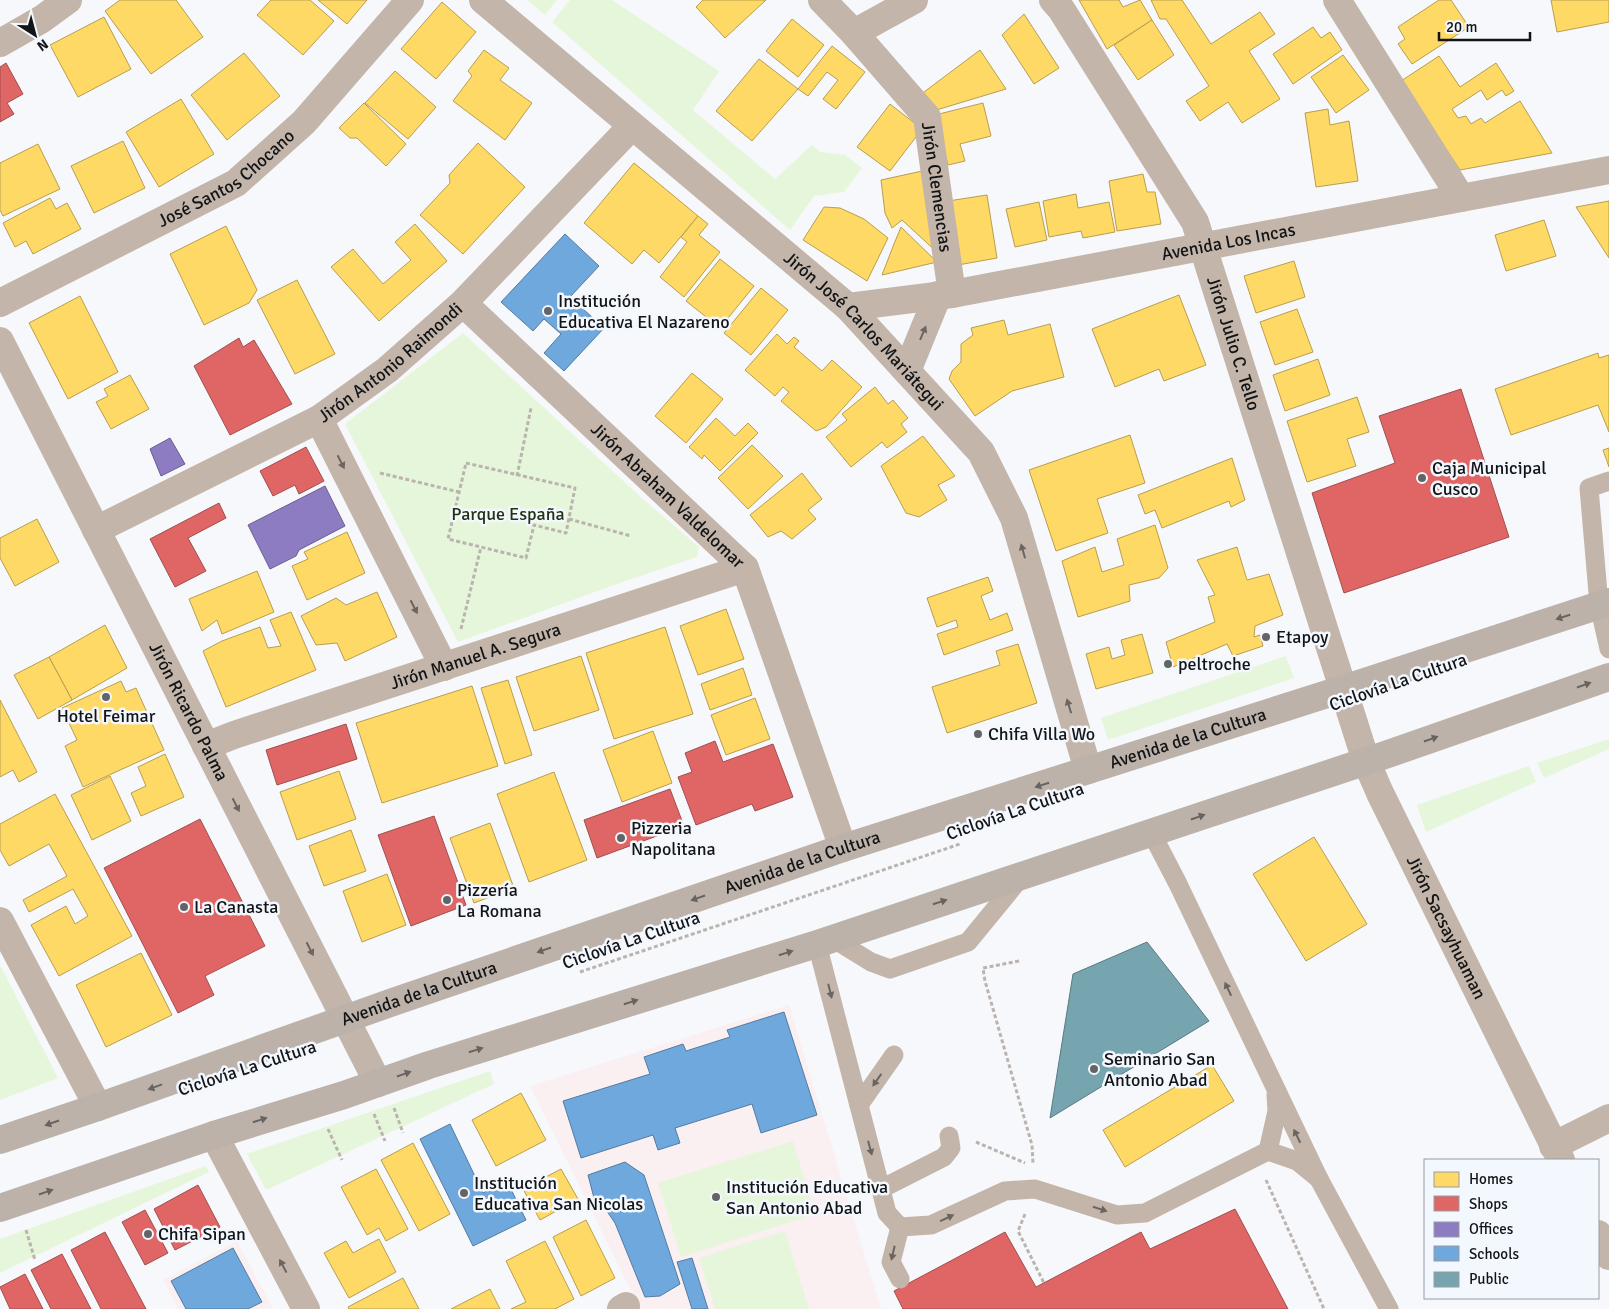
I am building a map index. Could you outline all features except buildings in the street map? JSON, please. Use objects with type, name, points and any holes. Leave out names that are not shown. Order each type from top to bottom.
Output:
[{"type":"highway","name":"Avenida de la Cultura","points":[[0,1140],[346,1018],[843,848],[1343,690],[1604,604]]},
{"type":"highway","points":[[0,1208],[214,1135],[381,1098],[429,1065],[824,941],[1609,677]]},
{"type":"street","points":[[0,43],[42,20],[68,0]]},
{"type":"street","name":"José Santos Chocano","points":[[0,303],[236,183],[304,122],[410,0]]},
{"type":"street","name":"Jirón José Carlos Mariátegui","points":[[483,0],[848,307],[981,452],[1014,518],[1088,770]]},
{"type":"street","name":"Jirón Clemencias","points":[[822,0],[854,33],[928,117],[945,295]]},
{"type":"street","points":[[854,33],[914,0]]},
{"type":"street","name":"Jirón Julio C. Tello","points":[[1052,0],[1061,9],[1195,222],[1343,690]]},
{"type":"street","points":[[1337,0],[1461,198]]},
{"type":"street","name":"Jirón Antonio Raimondi","points":[[96,530],[319,419],[387,370],[462,303],[632,126]]},
{"type":"street","name":"Avenida Los Incas","points":[[848,307],[945,295],[1609,170]]},
{"type":"street","points":[[907,371],[945,295]]},
{"type":"street","name":"Jirón Abraham Valdelomar","points":[[462,303],[745,568],[843,848]]},
{"type":"street","name":"Jirón Ricardo Palma","points":[[0,341],[346,1018],[381,1098]]},
{"type":"street","points":[[319,419],[444,667]]},
{"type":"street","name":"Jirón Manuel A. Segura","points":[[206,746],[745,568]]},
{"type":"street","name":"Jirón Sacsayhuaman","points":[[1343,690],[1366,760],[1380,793],[1557,1153]]},
{"type":"street","points":[[0,921],[98,1107]]},
{"type":"street","points":[[1557,1153],[1609,1118]]},
{"type":"street","points":[[214,1135],[306,1309]]},
{"type":"street","points":[[1599,1236],[1609,1256]]},
{"type":"lane","points":[[1609,481],[1589,488],[1609,649]]},
{"type":"lane","points":[[1152,832],[1319,1180],[1389,1309]]},
{"type":"lane","points":[[824,941],[890,969],[968,942],[1022,875]]},
{"type":"lane","points":[[824,941],[859,1105],[887,1213],[900,1226],[931,1225],[1005,1191],[1035,1189],[1118,1215],[1145,1213],[1262,1154],[1296,1162],[1319,1180]]},
{"type":"lane","points":[[859,1105],[894,1056]]},
{"type":"lane","points":[[1262,1154],[1277,1111],[1276,1092]]},
{"type":"lane","points":[[881,1189],[944,1157],[950,1142]]},
{"type":"lane","points":[[900,1226],[892,1262],[900,1278]]},
{"type":"path","points":[[517,476],[532,405]]},
{"type":"path","points":[[466,463],[517,476],[575,488],[566,533],[534,525],[526,558],[448,539],[466,463]]},
{"type":"path","points":[[371,471],[459,492]]},
{"type":"path","points":[[569,519],[631,536]]},
{"type":"path","points":[[459,638],[481,547]]},
{"type":"path","name":"Ciclovía La Cultura","points":[[578,972],[964,843]]},
{"type":"path","points":[[950,1142],[976,1142],[1034,1167],[1032,1145],[985,981],[983,968],[1019,961]]},
{"type":"path","points":[[381,1098],[403,1133]]},
{"type":"path","points":[[381,1098],[385,1141]]},
{"type":"path","points":[[326,1124],[342,1160]]},
{"type":"path","points":[[1262,1154],[1324,1309]]},
{"type":"path","points":[[1035,1189],[1018,1231],[1044,1283]]},
{"type":"path","points":[[25,1227],[35,1260]]},
{"type":"shaded area","name":"Institución Educativa San Antonio Abad","points":[[789,1005],[881,1309],[640,1309],[530,1086]]},
{"type":"shaded area","points":[[237,1241],[273,1309],[178,1309],[163,1280]]},
{"type":"green space","points":[[527,0],[557,0],[545,15]]},
{"type":"green space","points":[[570,0],[612,0],[719,71],[693,110],[775,179],[812,145],[820,152],[845,155],[862,168],[844,192],[814,196],[790,230],[552,22]]},
{"type":"green space","name":"Parque España","points":[[463,333],[645,501],[699,547],[697,557],[458,642],[345,424]]},
{"type":"green space","points":[[1286,656],[1294,678],[1108,740],[1101,718]]},
{"type":"green space","points":[[1609,739],[1609,749],[1544,778],[1537,763]]},
{"type":"green space","points":[[1529,766],[1536,782],[1426,832],[1417,805]]},
{"type":"green space","points":[[0,965],[58,1078],[0,1100]]},
{"type":"green space","points":[[490,1071],[494,1084],[266,1190],[247,1154]]},
{"type":"green space","points":[[793,1141],[815,1214],[681,1257],[658,1183]]},
{"type":"green space","points":[[206,1166],[209,1172],[0,1273],[0,1239]]},
{"type":"green space","points":[[785,1231],[809,1309],[715,1309],[699,1258]]},
{"type":"place","name":"Institución Educativa El Nazareno","points":[[548,311]]},
{"type":"place","name":"Caja Municipal Cusco","points":[[1422,478]]},
{"type":"place","name":"Etapoy","points":[[1266,637]]},
{"type":"place","name":"peltroche","points":[[1168,664]]},
{"type":"place","name":"Hotel Feimar","points":[[106,697]]},
{"type":"place","name":"Chifa Villa Wo","points":[[978,734]]},
{"type":"place","name":"Pizzeria Napolitana","points":[[621,838]]},
{"type":"place","name":"Pizzería La Romana","points":[[447,900]]},
{"type":"place","name":"La Canasta","points":[[184,907]]},
{"type":"place","name":"Seminario San Antonio Abad","points":[[1094,1069]]},
{"type":"place","name":"Institución Educativa San Nicolas","points":[[464,1193]]},
{"type":"place","name":"Institución Educativa San Antonio Abad","points":[[716,1197]]},
{"type":"place","name":"Chifa Sipan","points":[[148,1234]]}]
